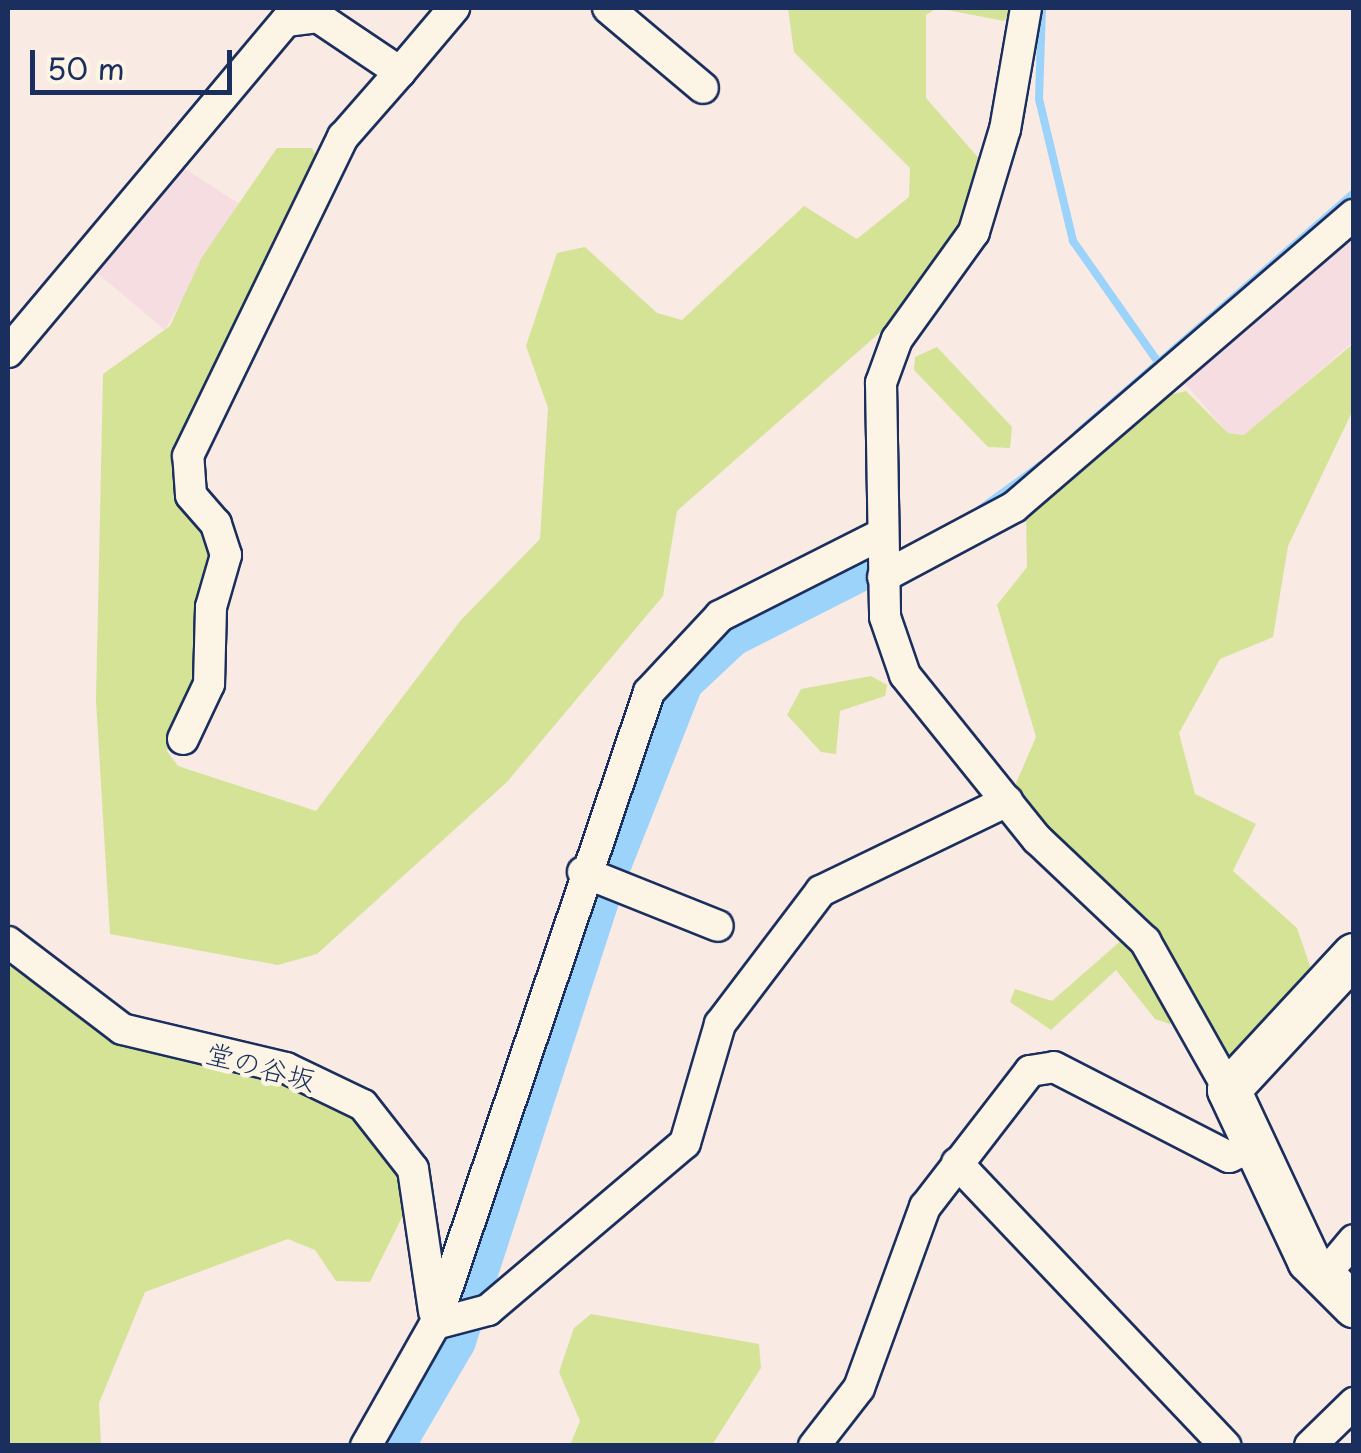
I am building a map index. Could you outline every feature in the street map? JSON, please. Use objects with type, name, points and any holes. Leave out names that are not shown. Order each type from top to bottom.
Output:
[{"type":"street","points":[[183,739],[209,684],[212,607],[226,555],[216,524],[191,495],[188,456],[343,137],[454,8]]},
{"type":"street","points":[[608,8],[703,88]]},
{"type":"street","points":[[1026,8],[1005,129],[974,232],[886,360],[882,534],[891,648],[905,675],[1007,801],[1144,941],[1229,1090],[1323,1277],[1354,1306]]},
{"type":"street","points":[[13,334],[286,20],[318,17],[400,72]]},
{"type":"street","points":[[883,577],[1014,506],[1354,214]]},
{"type":"street","points":[[366,1446],[450,1321],[583,872],[632,728],[680,649],[720,616],[882,534]]},
{"type":"street","points":[[450,1321],[583,1238],[685,1143],[720,1024],[821,892],[1007,801]]},
{"type":"street","points":[[583,872],[718,926]]},
{"type":"street","name":"堂の谷坂","points":[[8,942],[122,1029],[286,1068],[364,1105],[400,1145],[417,1182],[450,1321]]},
{"type":"street","points":[[1229,1090],[1354,955]]},
{"type":"street","points":[[814,1446],[859,1388],[921,1216],[957,1163],[1041,1064],[1230,1157],[1254,1146]]},
{"type":"street","points":[[957,1163],[1226,1446]]},
{"type":"street","points":[[1323,1277],[1354,1240]]},
{"type":"street","points":[[1310,1446],[1354,1403]]},
{"type":"shaded area","points":[[179,165],[238,203],[165,330],[91,268]]},
{"type":"shaded area","points":[[1353,230],[1353,342],[1245,435],[1228,433],[1181,379]]},
{"type":"green space","points":[[788,8],[937,8],[926,15],[926,98],[983,163],[963,227],[902,313],[677,511],[663,596],[507,782],[317,954],[278,965],[110,934],[96,701],[103,374],[170,326],[202,257],[277,148],[312,148],[317,159],[185,435],[214,542],[203,663],[167,751],[178,766],[316,811],[461,620],[540,539],[548,408],[526,346],[557,253],[585,247],[657,313],[682,320],[804,206],[857,239],[909,197],[910,168],[794,52]]},
{"type":"green space","points":[[937,8],[1012,8],[1004,21]]},
{"type":"green space","points":[[1353,344],[1353,410],[1288,546],[1273,637],[1220,659],[1179,733],[1195,794],[1256,824],[1233,871],[1297,928],[1310,966],[1311,979],[1229,1061],[1014,788],[1036,737],[997,605],[1027,567],[1026,515],[1161,397],[1186,391],[1228,433],[1244,435]]},
{"type":"green space","points":[[937,347],[1012,427],[1010,448],[988,447],[914,370],[915,357]]},
{"type":"green space","points":[[871,676],[887,685],[885,696],[840,711],[836,754],[821,752],[787,715],[801,689]]},
{"type":"green space","points":[[1124,938],[1176,1016],[1170,1024],[1155,1019],[1116,970],[1051,1030],[1010,1002],[1015,989],[1052,1001]]},
{"type":"green space","points":[[8,953],[83,1016],[336,1099],[391,1150],[408,1205],[370,1282],[336,1281],[315,1250],[288,1239],[145,1292],[99,1403],[101,1445],[8,1446]]},
{"type":"green space","points":[[591,1314],[759,1344],[761,1368],[712,1445],[570,1445],[580,1421],[559,1372],[574,1328]]},
{"type":"waterway","points":[[1042,8],[1039,99],[1073,241],[1158,362]]},
{"type":"waterway","points":[[1078,433],[1354,193]]},
{"type":"waterway","points":[[979,510],[1041,465]]},
{"type":"waterway","points":[[609,860],[680,680],[730,633],[862,566]]},
{"type":"waterway","points":[[390,1446],[452,1340],[596,897]]}]
